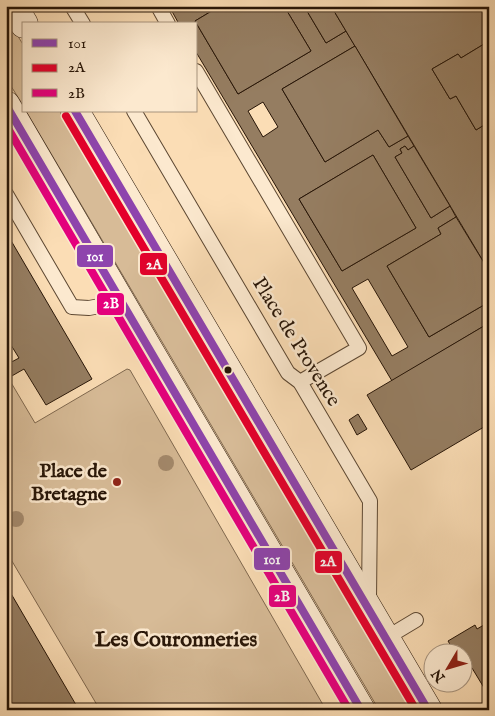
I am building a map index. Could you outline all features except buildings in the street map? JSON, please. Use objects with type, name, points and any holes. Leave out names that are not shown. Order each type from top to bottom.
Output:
[{"type":"main road","points":[[13,6],[23,22]]},
{"type":"main road","points":[[6,105],[361,710]]},
{"type":"main road","points":[[76,112],[428,710]]},
{"type":"lane","points":[[72,6],[82,22]]},
{"type":"lane","points":[[158,6],[167,22]]},
{"type":"lane","points":[[198,74],[359,348],[300,382]]},
{"type":"lane","name":"Place de Provence","points":[[135,112],[288,373],[300,382],[370,502],[368,608]]},
{"type":"lane","points":[[6,194],[72,306],[89,308],[121,302]]},
{"type":"lane","points":[[386,638],[416,620]]},
{"type":"shaded area","points":[[6,17],[22,43],[22,104],[6,78]]},
{"type":"shaded area","points":[[27,112],[63,112],[414,710],[379,710]]},
{"type":"shaded area","name":"Place de Bretagne","points":[[127,369],[130,370],[326,710],[100,710],[6,551],[6,374],[35,423]]},
{"type":"transit line","name":"101","points":[[6,105],[361,710]]},
{"type":"transit line","name":"101","points":[[76,112],[428,710]]},
{"type":"transit line","name":"2A","points":[[66,116],[416,710]]},
{"type":"transit line","name":"2B","points":[[6,125],[349,710]]},
{"type":"place","name":"Place de Bretagne","points":[[117,482]]},
{"type":"district","name":"Les Couronneries","points":[[176,640]]}]
